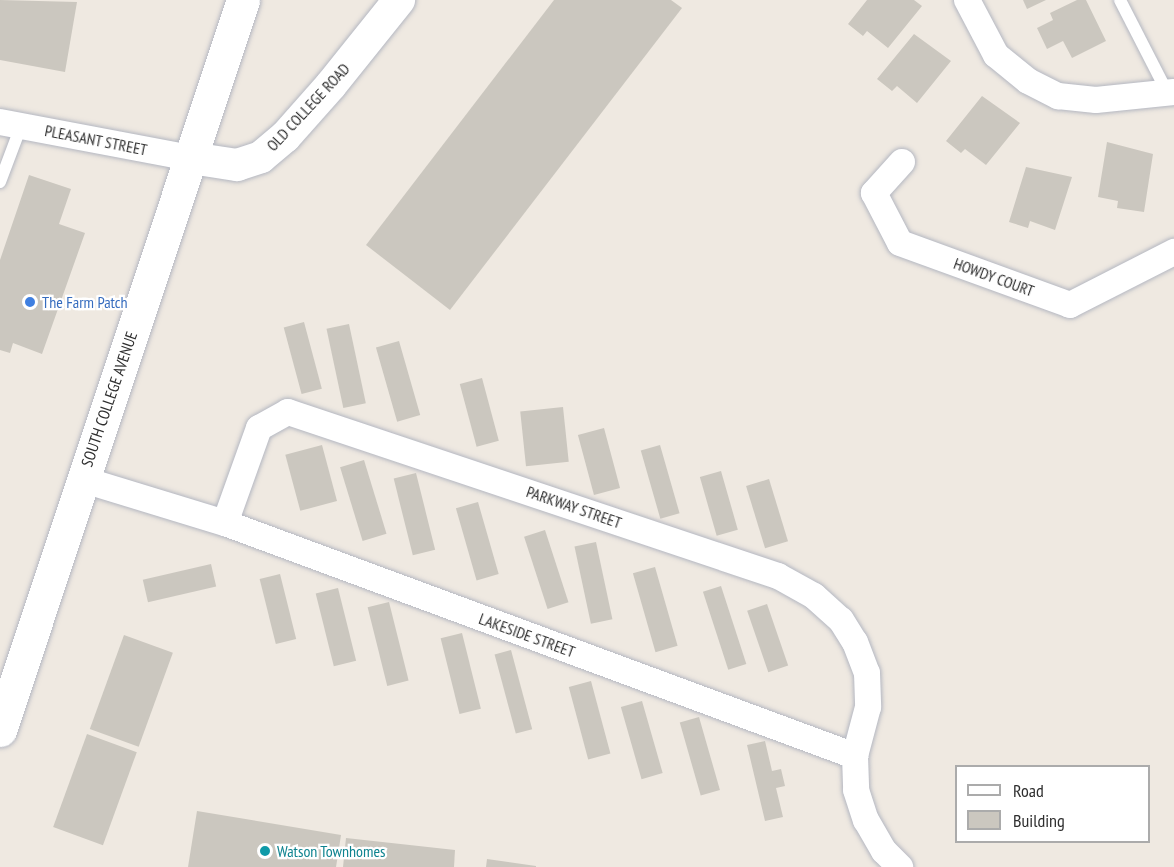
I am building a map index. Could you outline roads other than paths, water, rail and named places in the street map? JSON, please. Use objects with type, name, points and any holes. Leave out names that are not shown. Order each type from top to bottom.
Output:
[{"type":"main road","name":"SOUTH COLLEGE AVENUE","points":[[0,730],[81,479],[243,0]]},
{"type":"street","name":"OLD COLLEGE ROAD","points":[[191,158],[237,165],[261,157],[323,94],[399,0]]},
{"type":"street","points":[[967,0],[996,55],[1028,81],[1058,96],[1096,100],[1171,92]]},
{"type":"street","name":"PLEASANT STREET","points":[[10,124],[191,158]]},
{"type":"street","name":"HOWDY COURT","points":[[902,162],[874,193],[900,243],[1070,305],[1174,252]]},
{"type":"street","name":"PARKWAY STREET","points":[[225,524],[259,428],[288,412],[777,576],[814,596],[841,620],[855,642],[867,673],[868,707],[855,756]]},
{"type":"street","name":"LAKESIDE STREET","points":[[81,479],[225,524],[855,756]]},
{"type":"street","points":[[855,756],[856,790],[866,820],[884,851],[900,867]]},
{"type":"lane","points":[[1120,0],[1171,92]]},
{"type":"lane","points":[[0,182],[10,124]]},
{"type":"place","name":"The Farm Patch","points":[[30,302]]},
{"type":"place","name":"Watson Townhomes","points":[[265,851]]}]
